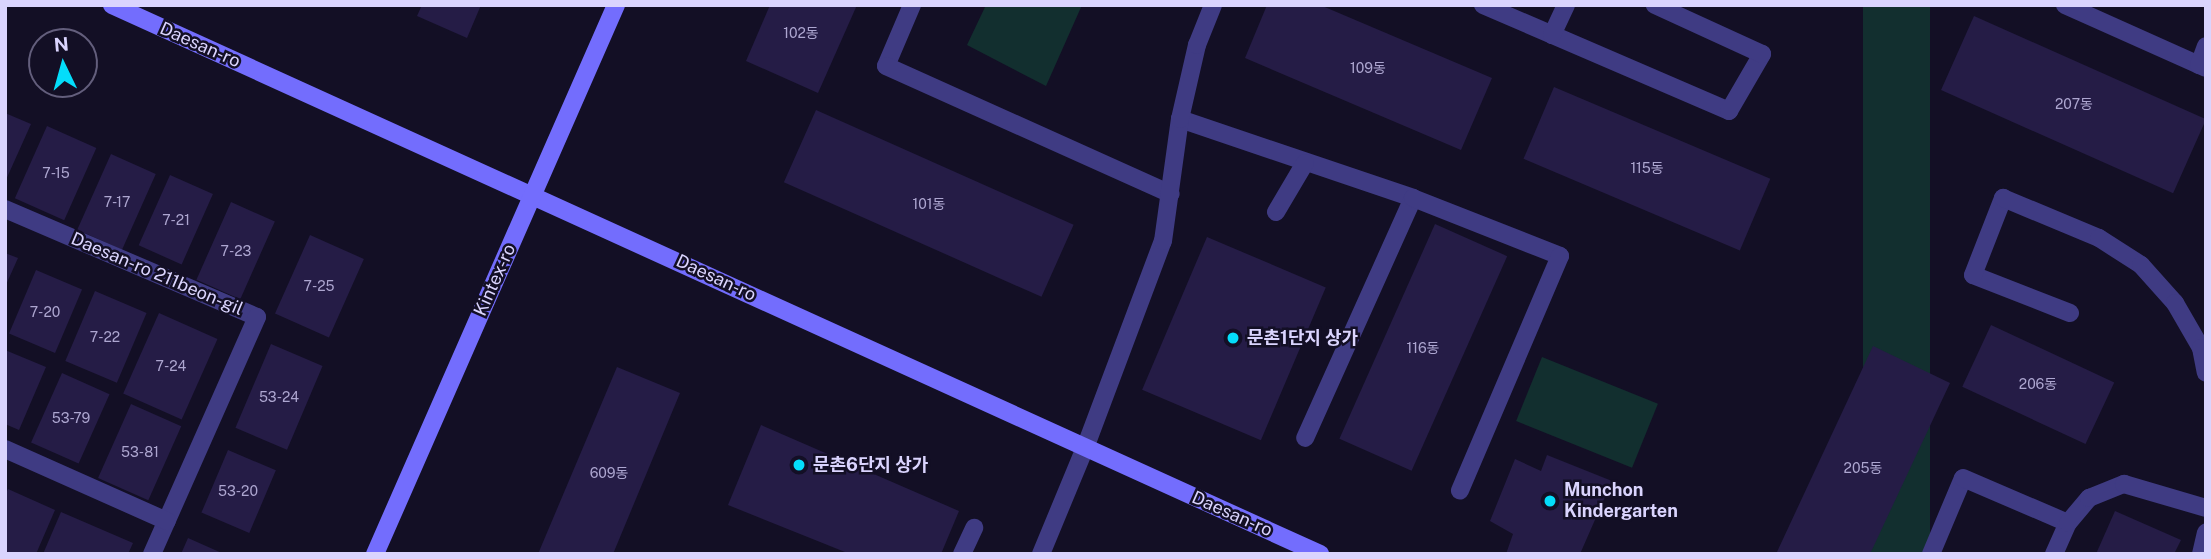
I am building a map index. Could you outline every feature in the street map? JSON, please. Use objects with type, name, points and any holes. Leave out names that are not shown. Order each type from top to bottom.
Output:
[{"type":"main road","name":"Daesan-ro","points":[[112,5],[1320,554]]},
{"type":"main road","name":"Kintex-ro","points":[[375,554],[616,5]]},
{"type":"street","points":[[912,5],[886,66],[1171,194]]},
{"type":"street","points":[[1041,554],[1085,448],[1163,241],[1180,119],[1197,45],[1213,5]]},
{"type":"street","points":[[1483,5],[1729,111],[1762,54],[1655,5]]},
{"type":"street","points":[[1552,34],[1566,5]]},
{"type":"street","points":[[2065,5],[2202,67],[2206,46]]},
{"type":"street","points":[[1180,119],[1413,198],[1560,256],[1460,491]]},
{"type":"street","points":[[1276,212],[1305,163]]},
{"type":"street","points":[[1305,438],[1413,198]]},
{"type":"street","points":[[2070,313],[1973,275],[2003,198],[2099,238],[2141,265],[2175,303],[2203,341],[2206,373]]},
{"type":"street","name":"Daesan-ro 211beon-gil","points":[[5,209],[257,317],[152,554]]},
{"type":"street","points":[[5,449],[167,521]]},
{"type":"street","points":[[1931,554],[1963,478],[2068,523]]},
{"type":"street","points":[[2054,554],[2068,523],[2090,498],[2123,484],[2206,508]]},
{"type":"street","points":[[962,554],[974,528]]},
{"type":"street","points":[[2201,554],[2206,533]]},
{"type":"green space","points":[[986,5],[1082,5],[1046,86],[967,45]]},
{"type":"green space","points":[[1863,5],[1930,5],[1930,554],[1863,554]]},
{"type":"green space","points":[[1542,357],[1658,404],[1632,468],[1516,421]]},
{"type":"building","points":[[422,5],[481,5],[467,38],[417,16]]},
{"type":"building","points":[[770,5],[857,5],[818,93],[746,61]]},
{"type":"building","points":[[1267,5],[1320,5],[1492,78],[1461,150],[1245,58]]},
{"type":"building","points":[[1974,16],[2206,119],[2173,193],[1941,90]]},
{"type":"building","points":[[1554,87],[1770,179],[1740,251],[1524,159]]},
{"type":"building","points":[[816,110],[1074,225],[1041,297],[784,182]]},
{"type":"building","points":[[5,113],[31,124],[5,182]]},
{"type":"building","points":[[47,126],[96,148],[64,220],[15,198]]},
{"type":"building","points":[[111,154],[156,174],[122,250],[77,230]]},
{"type":"building","points":[[170,175],[213,194],[182,264],[139,245]]},
{"type":"building","points":[[231,202],[275,222],[240,299],[196,280]]},
{"type":"building","points":[[1435,224],[1507,256],[1412,471],[1339,439]]},
{"type":"building","points":[[310,235],[364,259],[329,338],[275,314]]},
{"type":"building","name":"문촌1단지 상가","points":[[1207,237],[1326,287],[1261,440],[1142,390]]},
{"type":"building","points":[[5,253],[18,258],[5,287]]},
{"type":"building","points":[[36,270],[82,290],[55,353],[9,334]]},
{"type":"building","points":[[95,291],[147,313],[117,383],[65,361]]},
{"type":"building","points":[[159,313],[217,339],[182,419],[123,393]]},
{"type":"building","points":[[1991,325],[2114,382],[2086,444],[1962,387]]},
{"type":"building","points":[[271,344],[323,366],[287,450],[235,428]]},
{"type":"building","points":[[1873,346],[1950,383],[1870,554],[1776,554]]},
{"type":"building","points":[[5,350],[46,367],[19,430],[5,424]]},
{"type":"building","points":[[617,367],[680,393],[613,554],[538,554]]},
{"type":"building","points":[[62,373],[110,394],[79,464],[31,442]]},
{"type":"building","points":[[131,404],[181,426],[148,500],[98,478]]},
{"type":"building","name":"문촌6단지 상가","points":[[761,425],[959,511],[941,554],[850,554],[728,505]]},
{"type":"building","points":[[228,450],[276,470],[249,533],[201,513]]},
{"type":"building","name":"Munchon Kindergarten","points":[[1547,455],[1612,481],[1580,554],[1506,554],[1513,534],[1490,521],[1515,459],[1541,471]]},
{"type":"building","points":[[8,489],[55,510],[36,554],[5,554],[5,495]]},
{"type":"building","points":[[2115,511],[2181,540],[2174,554],[2096,554]]},
{"type":"building","points":[[61,512],[133,543],[128,554],[43,554]]},
{"type":"building","points":[[188,538],[224,554],[181,554]]},
{"type":"place","name":"문촌1단지 상가","points":[[1233,338]]},
{"type":"place","name":"문촌6단지 상가","points":[[799,465]]},
{"type":"place","name":"Munchon Kindergarten","points":[[1550,501]]}]
